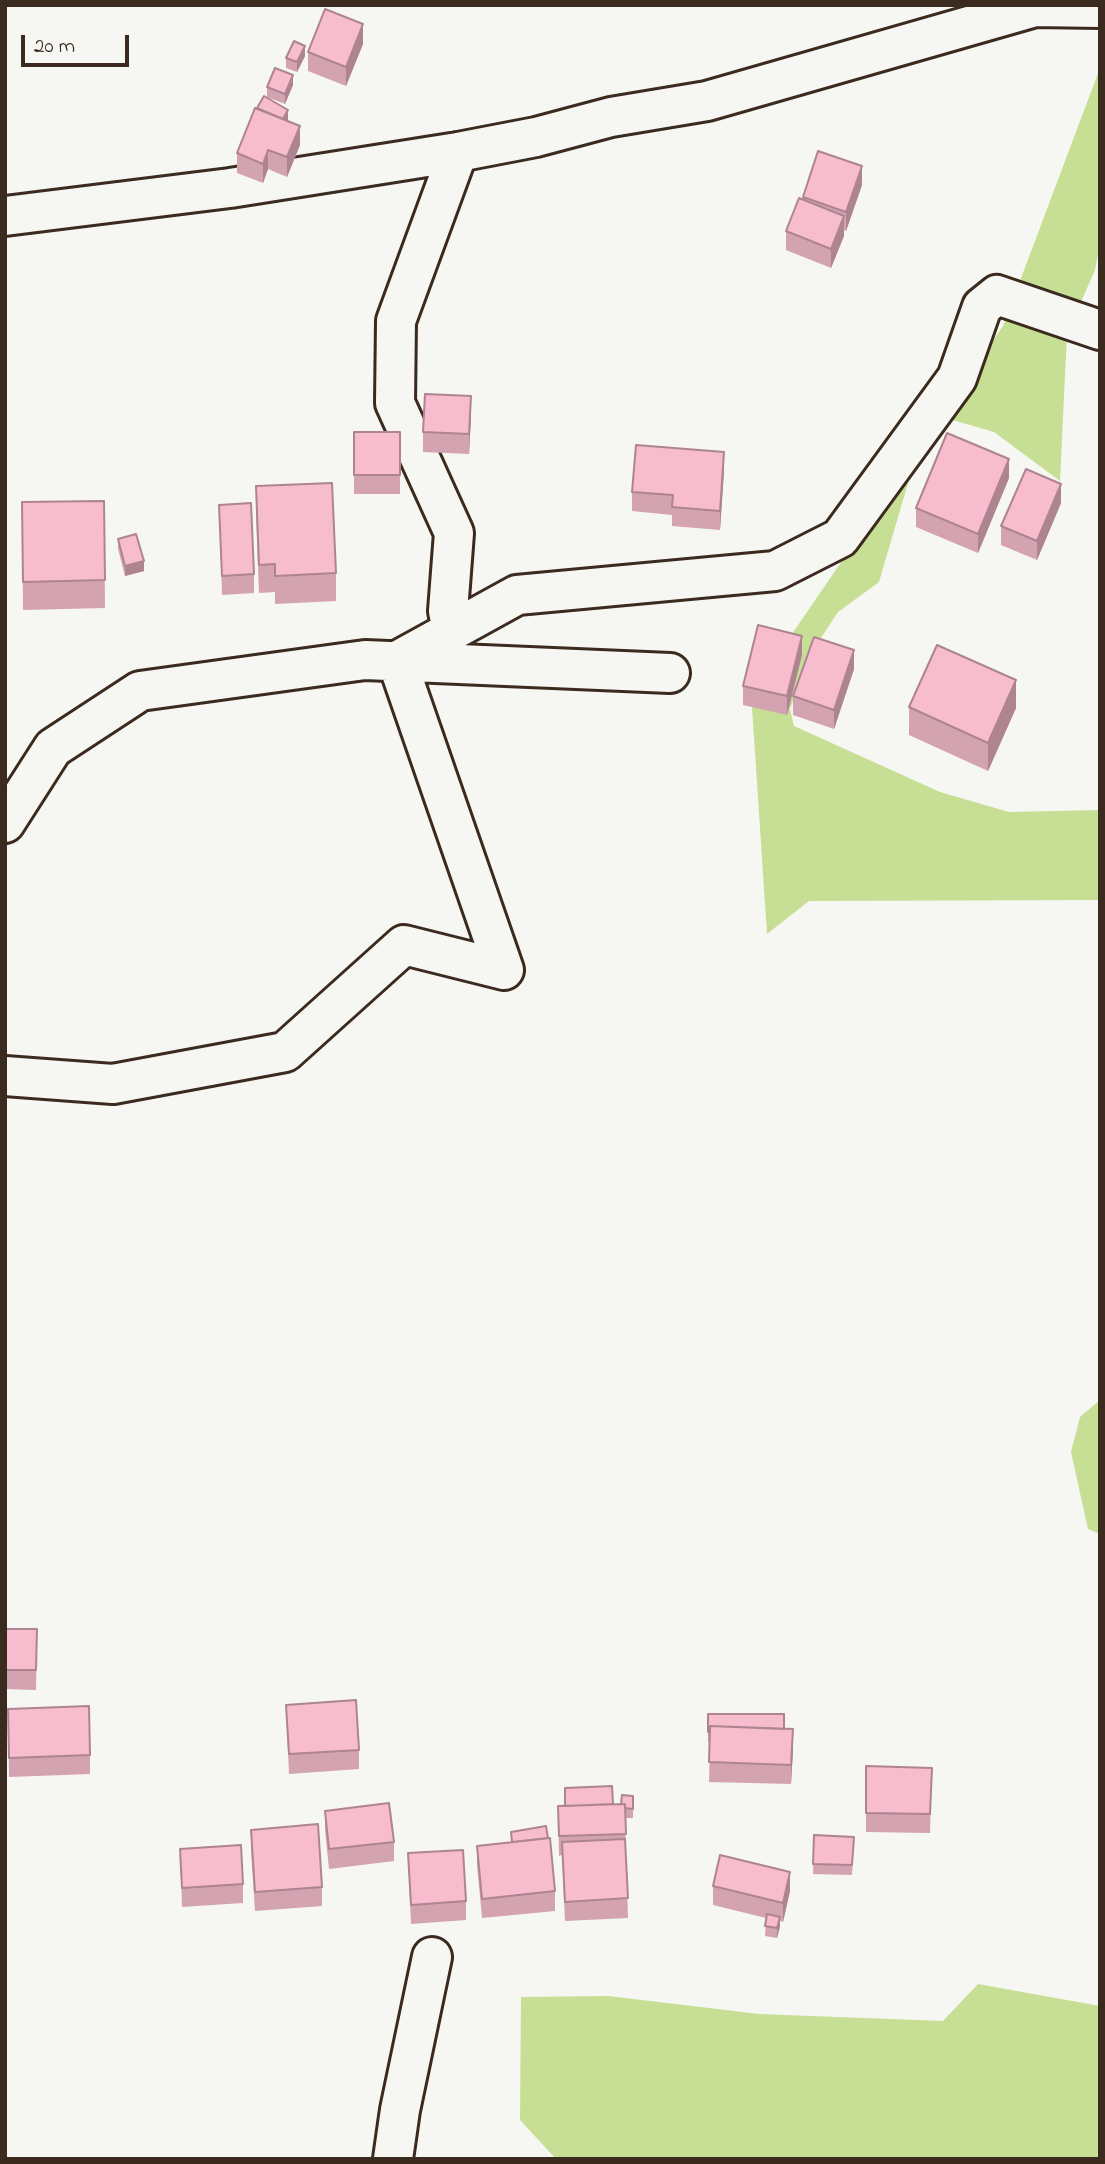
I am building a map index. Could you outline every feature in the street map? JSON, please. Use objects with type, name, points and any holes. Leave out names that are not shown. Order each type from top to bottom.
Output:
[{"type":"street","points":[[5,215],[230,188],[458,152],[611,117],[708,101],[1035,8],[1100,8]]},
{"type":"street","points":[[452,631],[448,611],[454,533],[395,403],[396,321],[458,152]]},
{"type":"street","points":[[397,661],[517,595],[775,571],[839,538],[957,378],[982,307],[997,295],[1100,330]]},
{"type":"street","points":[[5,823],[52,748],[140,691],[365,660],[670,673]]},
{"type":"street","points":[[5,1076],[113,1084],[285,1052],[404,945],[504,970],[397,661]]},
{"type":"street","points":[[393,2159],[400,2110],[432,1957]]},
{"type":"green space","points":[[1100,68],[1100,244],[1095,270],[1067,334],[1060,481],[994,432],[949,419],[915,459],[879,582],[838,612],[809,656],[790,709],[794,726],[940,792],[1009,812],[1100,810],[1100,900],[809,901],[767,934],[752,707],[781,650],[1003,326]]},
{"type":"green space","points":[[1100,1400],[1100,1534],[1088,1529],[1071,1452],[1080,1417]]},
{"type":"green space","points":[[978,1984],[1100,2006],[1100,2159],[556,2159],[520,2120],[521,1997],[608,1996],[759,2014],[943,2021]]},
{"type":"building","points":[[325,9],[363,24],[346,67],[308,52]]},
{"type":"building","points":[[294,41],[305,46],[297,62],[286,58]]},
{"type":"building","points":[[275,68],[293,75],[285,94],[267,87]]},
{"type":"building","points":[[264,96],[288,110],[283,119],[257,108]]},
{"type":"building","points":[[255,108],[300,126],[287,157],[268,150],[263,164],[237,153]]},
{"type":"building","points":[[818,151],[862,166],[846,212],[803,197]]},
{"type":"building","points":[[799,198],[844,216],[831,249],[786,231]]},
{"type":"building","points":[[425,394],[471,396],[469,434],[423,432]]},
{"type":"building","points":[[354,432],[400,432],[400,475],[354,475]]},
{"type":"building","points":[[947,433],[1009,459],[978,534],[916,508]]},
{"type":"building","points":[[636,445],[724,452],[720,511],[672,507],[673,495],[632,492]]},
{"type":"building","points":[[1026,469],[1061,484],[1037,541],[1001,526]]},
{"type":"building","points":[[332,483],[336,573],[275,576],[275,564],[259,565],[256,486]]},
{"type":"building","points":[[104,501],[105,580],[23,582],[22,502]]},
{"type":"building","points":[[251,503],[254,574],[222,576],[219,505]]},
{"type":"building","points":[[136,534],[144,561],[125,566],[118,539]]},
{"type":"building","points":[[758,625],[802,636],[787,696],[743,686]]},
{"type":"building","points":[[814,637],[854,650],[834,710],[793,696]]},
{"type":"building","points":[[937,645],[1016,680],[988,743],[909,707]]},
{"type":"building","points":[[5,1629],[37,1629],[36,1670],[5,1670]]},
{"type":"building","points":[[356,1700],[359,1750],[289,1754],[286,1705]]},
{"type":"building","points":[[89,1706],[90,1755],[9,1758],[8,1709]]},
{"type":"building","points":[[708,1714],[784,1714],[784,1729],[710,1726],[708,1732]]},
{"type":"building","points":[[710,1726],[793,1729],[791,1765],[709,1762]]},
{"type":"building","points":[[866,1766],[932,1768],[930,1814],[866,1813]]},
{"type":"building","points":[[612,1786],[613,1804],[565,1806],[565,1788]]},
{"type":"building","points":[[622,1795],[633,1796],[633,1809],[625,1808],[625,1804],[621,1804]]},
{"type":"building","points":[[389,1803],[394,1842],[329,1849],[325,1811]]},
{"type":"building","points":[[625,1804],[626,1834],[559,1836],[558,1806]]},
{"type":"building","points":[[318,1824],[322,1887],[255,1892],[251,1830]]},
{"type":"building","points":[[546,1826],[548,1838],[512,1842],[511,1832]]},
{"type":"building","points":[[814,1835],[854,1837],[852,1865],[813,1864]]},
{"type":"building","points":[[550,1838],[555,1891],[482,1899],[477,1846]]},
{"type":"building","points":[[625,1839],[628,1898],[565,1902],[562,1842]]},
{"type":"building","points":[[241,1845],[243,1884],[182,1888],[180,1849]]},
{"type":"building","points":[[463,1850],[466,1901],[411,1905],[408,1853]]},
{"type":"building","points":[[720,1855],[790,1872],[783,1903],[713,1886]]},
{"type":"building","points":[[767,1914],[780,1917],[777,1928],[765,1926]]}]
